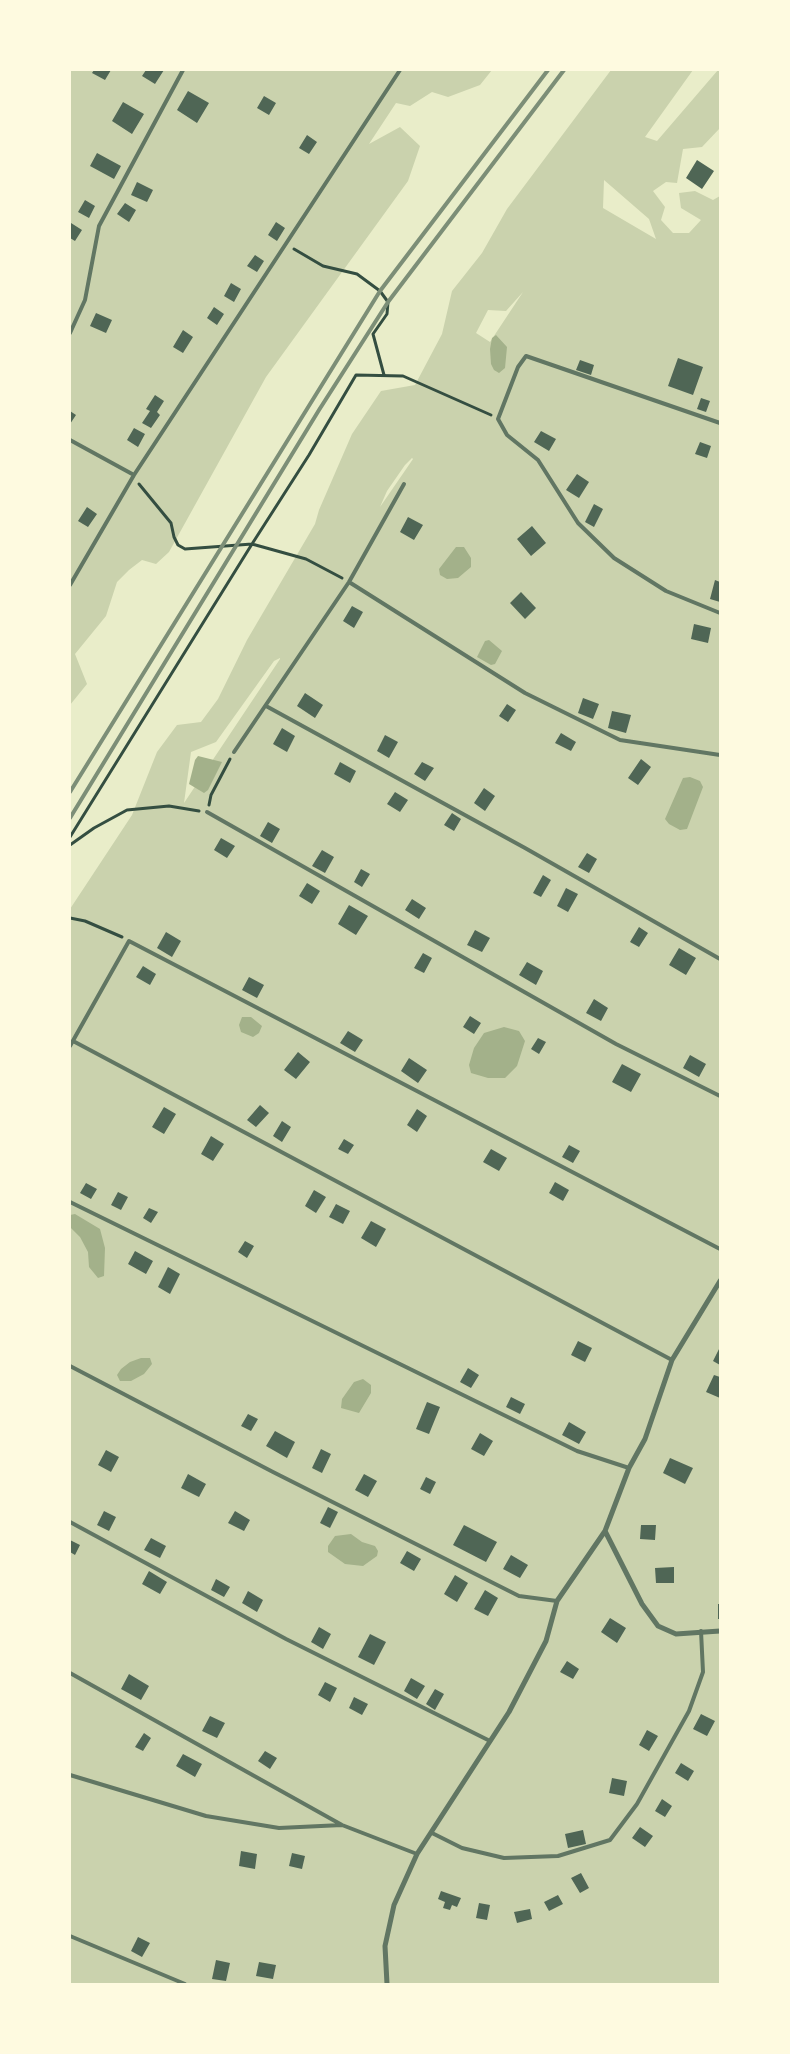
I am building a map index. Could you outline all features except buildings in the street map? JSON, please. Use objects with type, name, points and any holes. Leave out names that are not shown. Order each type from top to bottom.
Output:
[{"type":"street","points":[[387,1984],[385,1946],[394,1905],[417,1854],[490,1741],[546,1641],[556,1601],[605,1531],[629,1468],[645,1439],[672,1360],[720,1281]]},
{"type":"street","points":[[605,1531],[642,1604],[658,1626],[676,1634],[720,1631]]},
{"type":"lane","points":[[70,333],[85,300],[99,226],[183,70]]},
{"type":"lane","points":[[70,585],[134,475],[400,70]]},
{"type":"lane","points":[[720,423],[526,356],[518,367],[498,418],[507,435],[538,460],[578,523],[614,558],[666,592],[720,613]]},
{"type":"lane","points":[[70,440],[134,475]]},
{"type":"lane","points":[[234,752],[349,582],[404,484]]},
{"type":"lane","points":[[349,582],[525,693],[620,740],[720,755]]},
{"type":"lane","points":[[266,706],[526,848],[720,959]]},
{"type":"lane","points":[[207,812],[616,1044],[720,1096]]},
{"type":"lane","points":[[70,1046],[129,941],[720,1249]]},
{"type":"lane","points":[[73,1041],[672,1360]]},
{"type":"lane","points":[[70,1202],[577,1450],[629,1468]]},
{"type":"lane","points":[[70,1366],[273,1472],[519,1596],[556,1601]]},
{"type":"lane","points":[[70,1522],[286,1639],[490,1741]]},
{"type":"lane","points":[[432,1833],[462,1848],[504,1858],[558,1856],[610,1840],[637,1804],[689,1711],[703,1672],[701,1632]]},
{"type":"lane","points":[[70,1673],[342,1825],[417,1854]]},
{"type":"lane","points":[[70,1776],[206,1816],[279,1828],[342,1825]]},
{"type":"lane","points":[[70,1936],[185,1984]]},
{"type":"path","points":[[285,244],[323,266],[357,274],[380,292],[388,302],[387,314],[373,334],[384,375]]},
{"type":"path","points":[[70,837],[309,455],[356,375],[403,376],[498,418]]},
{"type":"path","points":[[134,475],[142,490],[171,523],[174,537],[178,545],[184,549],[252,544],[306,559],[349,582]]},
{"type":"path","points":[[70,845],[94,828],[127,810],[170,806],[207,812],[211,794],[234,752]]},
{"type":"path","points":[[70,918],[85,921],[129,941]]},
{"type":"shaded area","points":[[70,70],[492,70],[480,85],[448,97],[432,92],[410,106],[396,103],[369,144],[400,127],[420,146],[408,181],[266,377],[169,552],[156,564],[142,560],[117,582],[106,616],[75,654],[87,684],[70,705]]},
{"type":"shaded area","points":[[611,70],[693,70],[645,137],[657,141],[720,70],[720,128],[702,147],[683,149],[677,183],[666,182],[653,191],[665,207],[661,220],[673,233],[689,233],[701,220],[681,208],[679,193],[695,191],[713,200],[720,196],[720,1984],[70,1984],[70,909],[132,815],[157,752],[177,725],[201,722],[218,699],[247,640],[315,524],[319,510],[352,434],[381,391],[415,385],[442,334],[452,291],[482,253],[507,209]],"holes":[[[604,180],[649,219],[656,239],[603,208]],[[523,292],[490,342],[476,333],[488,310],[506,311]],[[413,459],[380,507],[387,491],[405,465]],[[280,658],[184,803],[191,752],[216,742],[274,661]]]},
{"type":"shaded area","points":[[496,335],[507,347],[505,368],[499,373],[494,370],[491,364],[490,349],[492,338]]},
{"type":"shaded area","points":[[456,547],[464,547],[471,558],[471,567],[458,578],[447,579],[440,575],[439,569]]},
{"type":"shaded area","points":[[489,640],[502,651],[495,664],[491,665],[477,657],[485,641]]},
{"type":"shaded area","points":[[198,756],[222,762],[208,790],[204,793],[189,784],[195,760]]},
{"type":"shaded area","points":[[690,777],[700,781],[703,787],[687,829],[680,830],[669,824],[665,819],[683,778]]},
{"type":"shaded area","points":[[242,1017],[251,1017],[262,1026],[259,1033],[253,1037],[241,1032],[239,1025]]},
{"type":"shaded area","points":[[504,1027],[519,1031],[525,1041],[517,1066],[505,1078],[488,1078],[471,1073],[469,1065],[474,1048],[484,1033]]},
{"type":"shaded area","points":[[75,1214],[100,1229],[105,1248],[104,1276],[98,1278],[89,1267],[88,1252],[80,1237],[70,1227],[70,1215]]},
{"type":"shaded area","points":[[141,1358],[150,1358],[152,1364],[144,1374],[131,1381],[120,1381],[117,1375],[121,1369],[130,1362]]},
{"type":"shaded area","points":[[363,1379],[371,1385],[371,1393],[359,1413],[341,1408],[342,1399],[354,1382]]},
{"type":"shaded area","points":[[351,1534],[362,1542],[375,1546],[378,1551],[377,1556],[363,1566],[345,1564],[328,1552],[328,1546],[335,1536]]},
{"type":"railway","points":[[70,792],[380,291],[548,70]]},
{"type":"railway","points":[[70,818],[319,410],[388,302],[564,70]]}]
